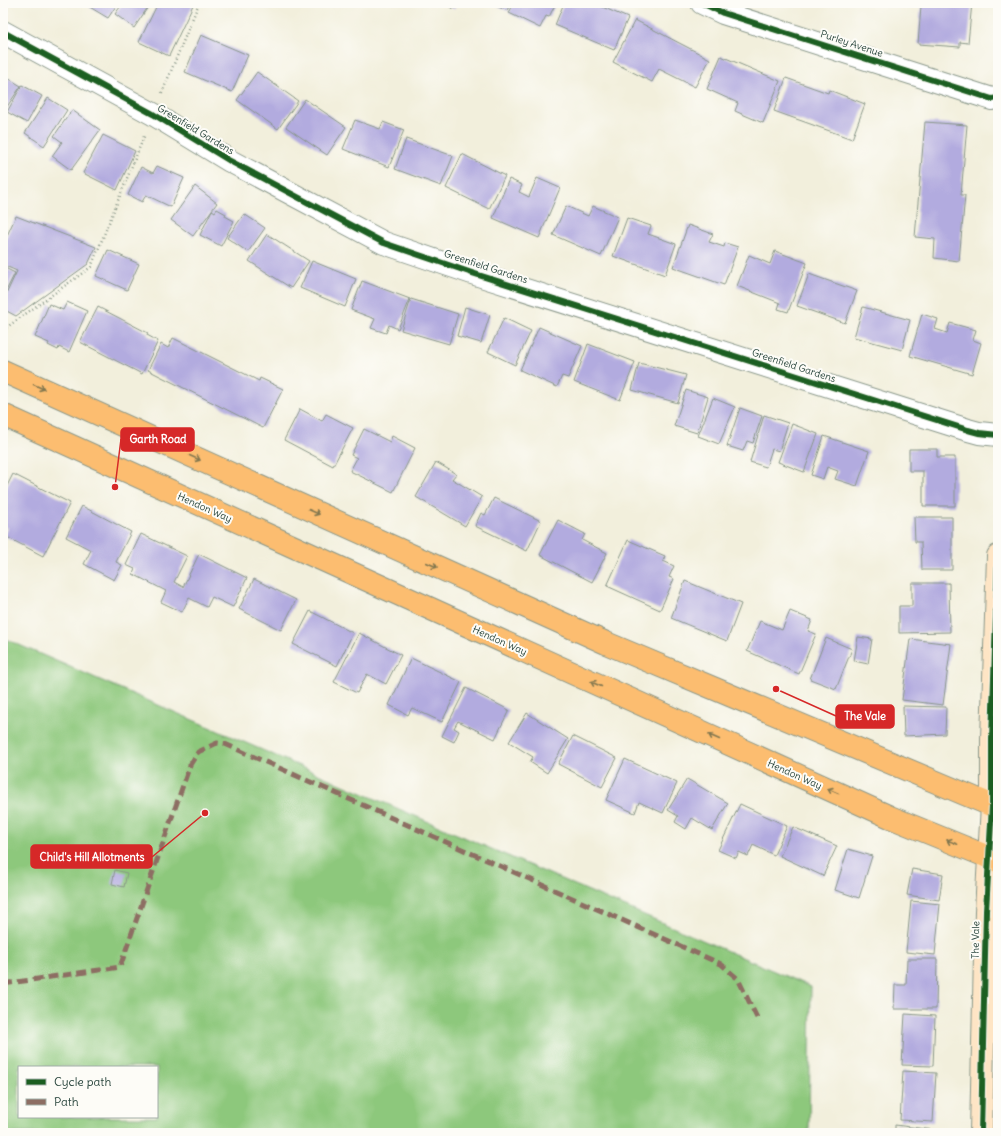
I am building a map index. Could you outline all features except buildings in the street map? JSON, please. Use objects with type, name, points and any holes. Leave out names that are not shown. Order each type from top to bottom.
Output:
[{"type":"highway","points":[[3,371],[606,643],[995,807]]},
{"type":"highway","name":"Hendon Way","points":[[3,415],[890,817],[993,859]]},
{"type":"street","name":"Purley Avenue","points":[[702,3],[731,15],[992,98],[998,98]]},
{"type":"street","name":"Greenfield Gardens","points":[[3,32],[153,114],[230,161],[384,243],[472,273],[960,428],[980,433],[998,435]]},
{"type":"street","name":"The Vale","points":[[981,1133],[986,911],[993,859],[995,807],[992,739],[998,556]]},
{"type":"path","points":[[3,330],[92,266],[153,114],[200,3]]},
{"type":"green space","points":[[3,638],[811,987],[809,1133],[3,1133]]},
{"type":"marked path","points":[[3,984],[120,967],[190,765],[198,752],[217,743],[225,744],[721,964],[738,979],[759,1022]]},
{"type":"cycle path","points":[[702,3],[723,13],[992,99],[998,98]]},
{"type":"cycle path","points":[[3,32],[153,114],[230,161],[384,243],[472,273],[968,430],[998,435]]},
{"type":"cycle path","points":[[981,1133],[986,911],[992,805],[992,739],[998,556]]},
{"type":"place","name":"Garth Road","points":[[115,487]]},
{"type":"place","name":"The Vale","points":[[776,689]]},
{"type":"place","name":"Child's Hill Allotments","points":[[205,813]]}]
